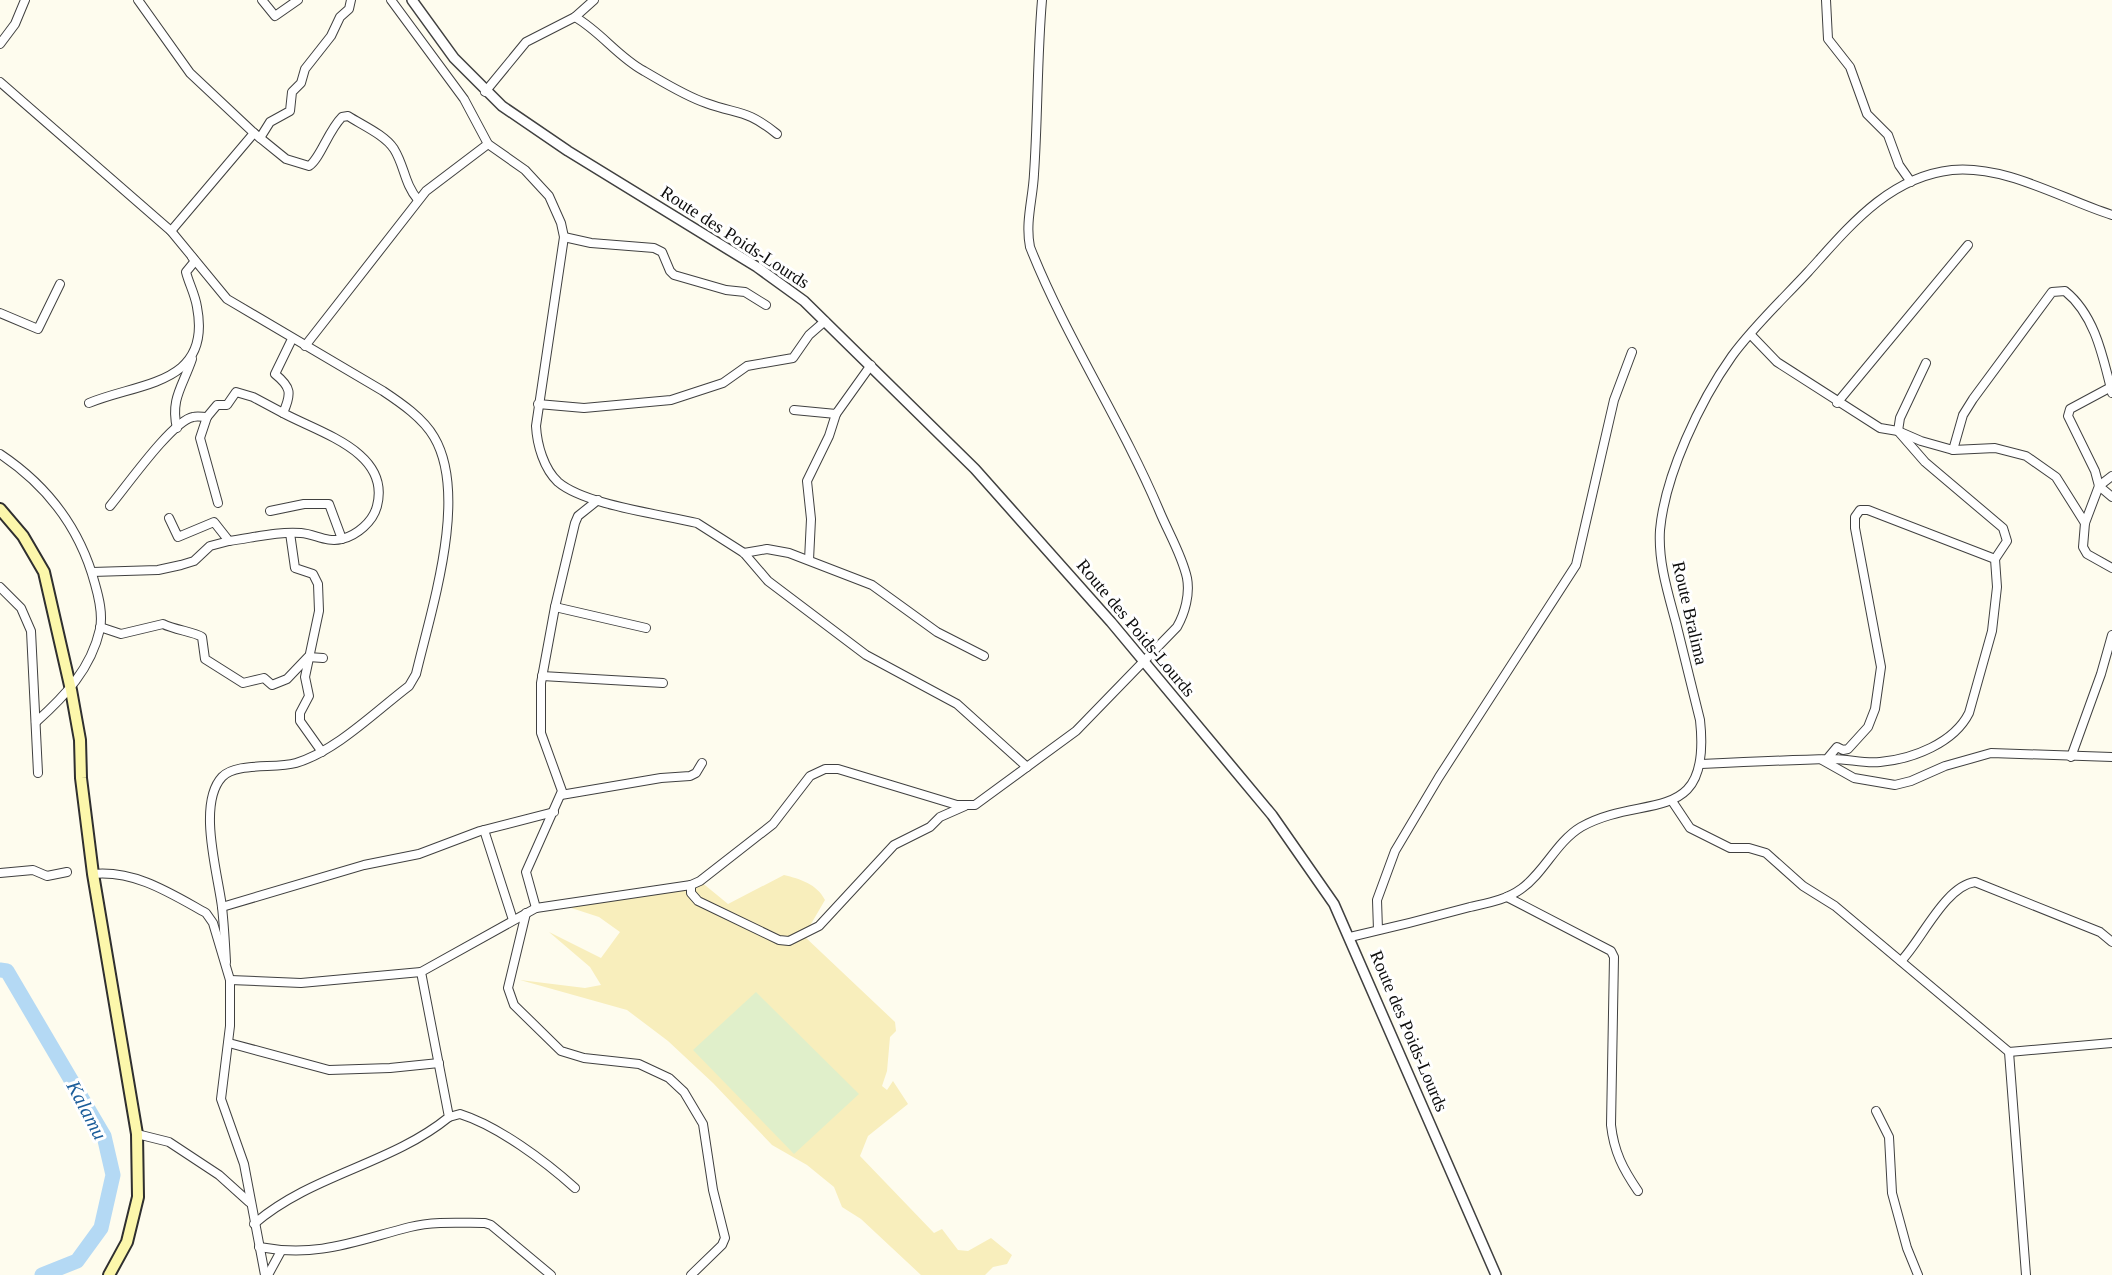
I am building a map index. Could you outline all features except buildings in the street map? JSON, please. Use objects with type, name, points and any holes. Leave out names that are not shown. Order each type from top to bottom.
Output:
[{"type":"main road","points":[[0,509],[23,536],[44,572],[71,690],[80,740],[81,778],[93,873],[137,1134],[138,1197],[127,1242],[110,1275]]},
{"type":"street","points":[[0,44],[15,24],[25,0]]},
{"type":"street","points":[[138,0],[190,73],[257,136],[286,159],[309,166],[317,158],[329,132],[342,117],[348,116],[391,144],[400,159],[407,186],[418,200]]},
{"type":"street","points":[[262,0],[275,16],[298,0]]},
{"type":"street","points":[[171,231],[257,136],[270,123],[290,111],[292,92],[301,83],[305,69],[331,36],[340,17],[348,10],[351,0]]},
{"type":"street","points":[[391,0],[464,99],[488,144],[525,170],[549,196],[561,223],[564,237],[538,404],[537,438],[552,475],[565,487],[598,500],[697,523],[744,553],[757,572],[787,597],[884,666],[957,704],[1027,767]]},
{"type":"street","name":"Route des Poids-Lourds","points":[[412,0],[454,58],[485,92],[568,151],[757,267],[804,301],[1000,496],[1143,661],[1294,843],[1334,904],[1496,1275]]},
{"type":"street","points":[[485,92],[526,42],[575,17],[594,0]]},
{"type":"street","points":[[691,885],[691,893],[698,901],[779,940],[789,940],[819,926],[894,845],[930,827],[939,817],[965,806],[975,805],[1090,718],[1181,620],[1188,592],[1187,578],[1144,476],[1076,345],[1030,247],[1027,226],[1035,174],[1037,60],[1042,0]]},
{"type":"street","points":[[1827,0],[1828,39],[1850,67],[1867,114],[1888,135],[1899,165],[1911,182]]},
{"type":"street","points":[[575,17],[599,34],[623,58],[644,71],[699,101],[746,112],[777,134]]},
{"type":"street","points":[[0,82],[171,231],[221,295],[397,400],[428,429],[447,470],[450,498],[435,596],[413,680],[322,752],[279,767],[235,768],[221,778],[211,809],[212,841],[222,907],[226,962]]},
{"type":"street","points":[[305,346],[418,200],[434,184],[488,144]]},
{"type":"street","name":"Route Bralima","points":[[1701,764],[1700,720],[1661,567],[1660,530],[1668,491],[1687,441],[1709,394],[1732,355],[1852,224],[1886,194],[1911,182],[1951,170],[1982,171],[2009,178],[2112,215]]},
{"type":"street","points":[[564,237],[591,243],[654,248],[662,252],[674,275],[726,290],[745,292],[766,305]]},
{"type":"street","points":[[1837,403],[1968,245]]},
{"type":"street","points":[[177,428],[174,400],[193,356],[198,334],[198,310],[186,272],[195,261],[187,250]]},
{"type":"street","points":[[0,313],[38,329],[44,321],[60,284]]},
{"type":"street","points":[[1953,450],[1963,415],[1973,399],[2052,292],[2065,291],[2073,297],[2090,324],[2111,390],[2068,412],[2099,486],[2112,497]]},
{"type":"street","points":[[538,404],[584,408],[671,400],[723,383],[747,366],[793,358],[809,335],[825,321]]},
{"type":"street","points":[[1751,335],[1777,362],[1837,403],[1880,428],[1898,431],[1921,441],[1953,450],[1995,448],[2026,456],[2056,477],[2085,523]]},
{"type":"street","points":[[283,413],[291,395],[288,386],[275,374],[292,339]]},
{"type":"street","points":[[1378,930],[1377,900],[1395,851],[1439,777],[1576,565],[1617,388],[1632,352]]},
{"type":"street","points":[[89,403],[161,381],[180,370],[193,356]]},
{"type":"street","points":[[1350,937],[1507,897],[1532,880],[1577,830],[1609,815],[1662,806],[1672,801],[1692,782],[1701,764],[1824,759],[1880,762],[1908,756],[1952,737],[1963,726],[1992,631],[1997,586],[1995,559],[2007,541],[2003,528],[1925,462],[1898,431],[1900,418],[1926,363]]},
{"type":"street","points":[[809,560],[812,519],[807,481],[830,436],[836,414],[871,366]]},
{"type":"street","points":[[92,572],[158,570],[181,565],[194,561],[210,546],[229,541],[290,533],[307,533],[328,540],[342,539],[363,528],[375,512],[380,487],[373,467],[363,457],[338,440],[238,392],[226,406],[217,405],[207,417],[200,438],[218,503]]},
{"type":"street","points":[[794,410],[836,414]]},
{"type":"street","points":[[110,506],[154,452],[159,442],[192,417],[207,417]]},
{"type":"street","points":[[0,454],[48,493],[71,524],[92,572],[98,597],[100,627],[87,663],[71,690],[36,722]]},
{"type":"street","points":[[2112,476],[2099,486],[2085,523],[2085,551],[2112,568]]},
{"type":"street","points":[[536,908],[526,872],[561,795],[561,784],[541,733],[542,676],[555,607],[575,523],[578,516],[598,500]]},
{"type":"street","points":[[270,511],[304,504],[329,504],[342,539]]},
{"type":"street","points":[[1824,759],[1837,747],[1843,750],[1848,749],[1866,730],[1875,709],[1880,676],[1879,649],[1855,528],[1855,517],[1860,510],[1868,510],[1995,559]]},
{"type":"street","points":[[169,518],[178,537],[214,522],[229,541]]},
{"type":"street","points":[[290,533],[296,568],[312,574],[318,584],[319,611],[305,677],[309,692],[300,721],[322,752]]},
{"type":"street","points":[[744,553],[777,550],[872,585],[938,632],[984,656]]},
{"type":"street","points":[[0,587],[21,608],[31,631],[38,773]]},
{"type":"street","points":[[555,607],[646,628]]},
{"type":"street","points":[[100,627],[121,634],[163,624],[177,631],[200,635],[205,658],[243,683],[264,678],[272,685],[287,679],[308,657]]},
{"type":"street","points":[[2071,757],[2108,664],[2112,635]]},
{"type":"street","points":[[308,657],[323,658]]},
{"type":"street","points":[[542,676],[663,682]]},
{"type":"street","points":[[1824,759],[1854,778],[1895,785],[1911,781],[1945,766],[1991,753],[2112,757]]},
{"type":"street","points":[[561,795],[661,778],[690,776],[696,773],[702,763]]},
{"type":"street","points":[[230,980],[301,983],[421,972],[536,908],[691,885],[700,881],[773,824],[810,776],[825,769],[838,769],[965,806]]},
{"type":"street","points":[[1672,801],[1690,828],[1730,849],[1749,848],[1766,854],[1901,961],[2009,1052],[2112,1043]]},
{"type":"street","points":[[222,907],[364,865],[419,854],[484,830],[554,812]]},
{"type":"street","points":[[484,830],[513,920]]},
{"type":"street","points":[[0,873],[33,870],[47,876],[67,872]]},
{"type":"street","points":[[93,873],[109,872],[133,876],[206,913],[213,923],[230,980],[229,1043],[221,1100],[240,1149],[249,1202],[266,1275]]},
{"type":"street","points":[[1901,961],[1952,897],[1971,883],[1978,883],[2015,901],[2100,932],[2112,942]]},
{"type":"street","points":[[1507,897],[1611,951],[1614,957],[1611,1125],[1620,1164],[1638,1191]]},
{"type":"street","points":[[526,913],[508,988],[519,1011],[539,1033],[570,1055],[639,1064],[669,1078],[684,1092],[703,1124],[713,1190],[725,1238],[722,1245],[691,1275]]},
{"type":"street","points":[[421,972],[449,1117]]},
{"type":"street","points":[[229,1043],[329,1070],[390,1068],[439,1063]]},
{"type":"street","points":[[2009,1052],[2026,1275]]},
{"type":"street","points":[[1876,1111],[1889,1137],[1892,1193],[1907,1248],[1918,1275]]},
{"type":"street","points":[[254,1224],[282,1202],[338,1174],[400,1150],[449,1117],[459,1114],[497,1132],[546,1163],[575,1188]]},
{"type":"street","points":[[137,1134],[169,1142],[219,1175],[249,1202]]},
{"type":"street","points":[[259,1247],[281,1251],[350,1245],[426,1225],[485,1223],[491,1225],[551,1275]]},
{"type":"street","points":[[266,1275],[281,1251]]},
{"type":"sand","points":[[784,875],[813,886],[825,900],[804,936],[895,1022],[896,1031],[890,1037],[887,1071],[882,1086],[887,1090],[893,1081],[908,1104],[868,1136],[860,1156],[934,1233],[942,1229],[958,1250],[968,1251],[991,1238],[1012,1255],[1007,1264],[993,1267],[985,1275],[921,1275],[861,1219],[842,1207],[834,1187],[807,1165],[772,1145],[713,1083],[668,1041],[627,1010],[520,980],[585,988],[601,985],[590,967],[549,932],[601,958],[620,932],[599,917],[556,903],[700,881],[728,904]]},
{"type":"green space","points":[[756,992],[859,1094],[794,1154],[693,1050]]},
{"type":"waterway","name":"Kalamu","points":[[0,970],[7,971],[104,1136],[113,1175],[101,1228],[77,1261],[42,1275]]}]
